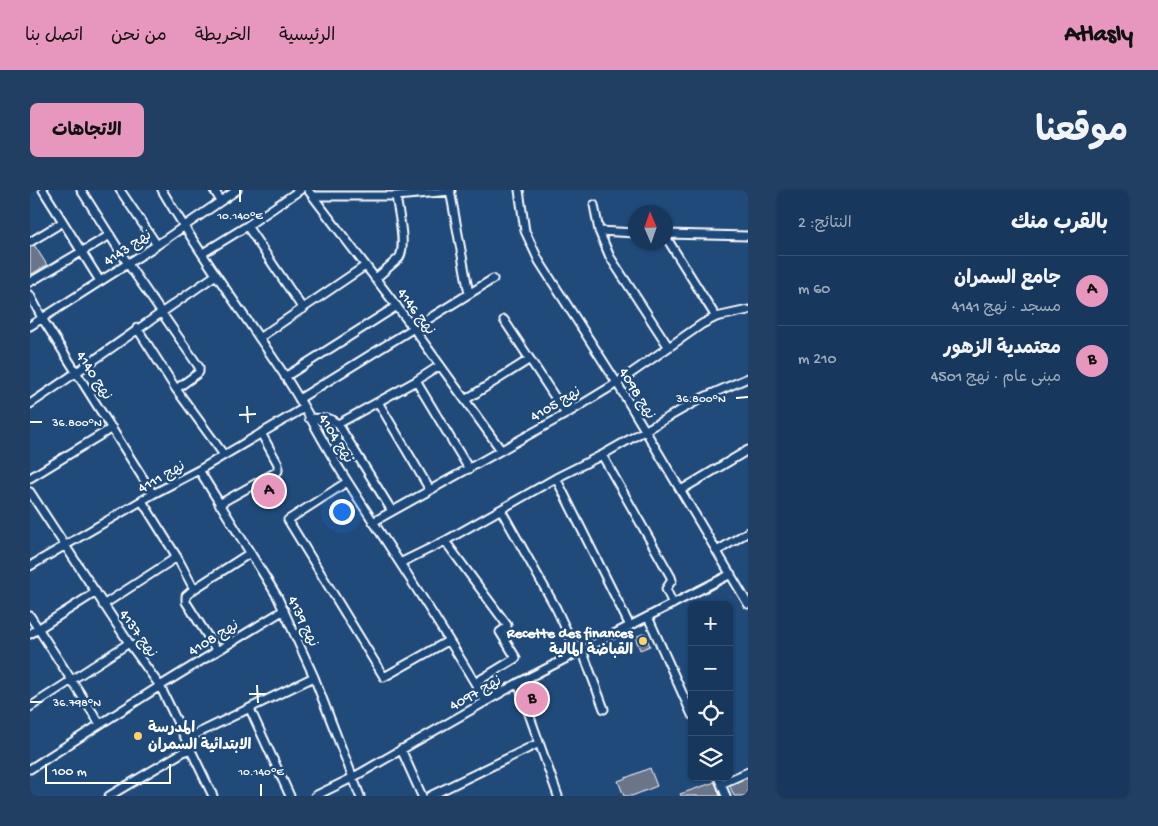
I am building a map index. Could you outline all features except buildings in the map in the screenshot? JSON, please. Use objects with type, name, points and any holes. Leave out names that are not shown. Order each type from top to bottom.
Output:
[{"type":"street","points":[[43,190],[100,281]]},
{"type":"street","points":[[81,190],[128,264],[200,369],[197,374],[176,389]]},
{"type":"street","points":[[120,190],[157,245]]},
{"type":"street","name":"نهج 4104","points":[[162,190],[183,227],[299,399],[348,482],[486,702]]},
{"type":"street","points":[[214,190],[221,201]]},
{"type":"street","name":"نهج 4143","points":[[30,326],[157,245],[237,190]]},
{"type":"street","points":[[203,254],[300,190]]},
{"type":"street","name":"نهج 4098","points":[[519,190],[522,219],[531,245],[617,383],[748,604]]},
{"type":"street","points":[[311,193],[396,196],[451,191],[469,294]]},
{"type":"street","name":"نهج 4146","points":[[311,193],[397,306],[501,450]]},
{"type":"street","points":[[375,279],[402,254],[396,196]]},
{"type":"street","points":[[594,205],[599,231],[610,257],[668,346]]},
{"type":"street","points":[[30,242],[63,222]]},
{"type":"street","points":[[247,226],[303,310]]},
{"type":"street","points":[[599,231],[628,233]]},
{"type":"street","points":[[30,282],[110,235]]},
{"type":"street","points":[[673,236],[748,236]]},
{"type":"street","points":[[673,247],[716,317]]},
{"type":"street","points":[[259,338],[303,310],[365,266]]},
{"type":"street","points":[[30,404],[216,275]]},
{"type":"street","points":[[299,399],[493,279]]},
{"type":"street","name":"نهج 4140","points":[[30,295],[42,318],[153,494]]},
{"type":"street","points":[[285,377],[397,306]]},
{"type":"street","name":"نهج 4105","points":[[374,522],[566,414],[617,383],[702,324],[716,317],[748,310]]},
{"type":"street","points":[[504,320],[566,414]]},
{"type":"street","points":[[137,328],[176,389],[224,454]]},
{"type":"street","points":[[465,400],[530,359]]},
{"type":"street","points":[[338,424],[416,381],[439,366]]},
{"type":"street","points":[[400,563],[445,541],[702,398],[748,378]]},
{"type":"street","points":[[416,381],[469,469]]},
{"type":"street","points":[[378,402],[430,490]]},
{"type":"street","name":"نهج 4111","points":[[30,566],[304,408]]},
{"type":"street","points":[[309,418],[330,418],[338,424],[392,511]]},
{"type":"street","points":[[30,478],[112,428]]},
{"type":"street","points":[[219,504],[278,471],[278,464],[260,433]]},
{"type":"street","points":[[681,490],[748,450]]},
{"type":"street","points":[[602,455],[671,577],[672,580],[666,589],[673,604]]},
{"type":"street","name":"نهج 4139","points":[[199,470],[284,610],[314,677],[360,796]]},
{"type":"street","points":[[556,478],[630,626]]},
{"type":"street","points":[[348,482],[288,520],[384,677],[448,641]]},
{"type":"street","name":"نهج 4137","points":[[30,492],[103,605],[160,686],[213,796]]},
{"type":"street","points":[[142,502],[177,557],[194,589]]},
{"type":"street","points":[[501,510],[556,608],[572,642],[582,650],[604,709]]},
{"type":"street","points":[[717,551],[748,532]]},
{"type":"street","points":[[445,541],[507,624],[507,627],[500,632],[516,658],[475,683]]},
{"type":"street","points":[[217,651],[186,602],[186,596],[250,554]]},
{"type":"street","points":[[103,605],[177,557]]},
{"type":"street","name":"نهج 4097","points":[[315,796],[352,778],[518,683],[731,574]]},
{"type":"street","points":[[30,634],[96,592]]},
{"type":"street","name":"نهج 4108","points":[[30,769],[284,610]]},
{"type":"street","points":[[30,616],[100,724]]},
{"type":"street","points":[[648,617],[688,706]]},
{"type":"street","points":[[30,707],[129,643]]},
{"type":"street","points":[[186,740],[314,677]]},
{"type":"street","points":[[518,683],[558,796]]},
{"type":"street","points":[[250,709],[290,796]]},
{"type":"street","points":[[430,796],[539,744]]},
{"type":"street","points":[[109,796],[190,748]]},
{"type":"street","points":[[401,749],[422,796]]},
{"type":"street","points":[[733,776],[748,772]]},
{"type":"street","points":[[720,781],[726,796]]},
{"type":"place","name":"جامع السمران","points":[[269,491]]},
{"type":"place","name":"Recette des finances القباضة المالية","points":[[643,641]]},
{"type":"place","name":"معتمدية الزهور","points":[[532,699]]},
{"type":"place","name":"المدرسة الابتدائية السمران","points":[[138,736]]}]
